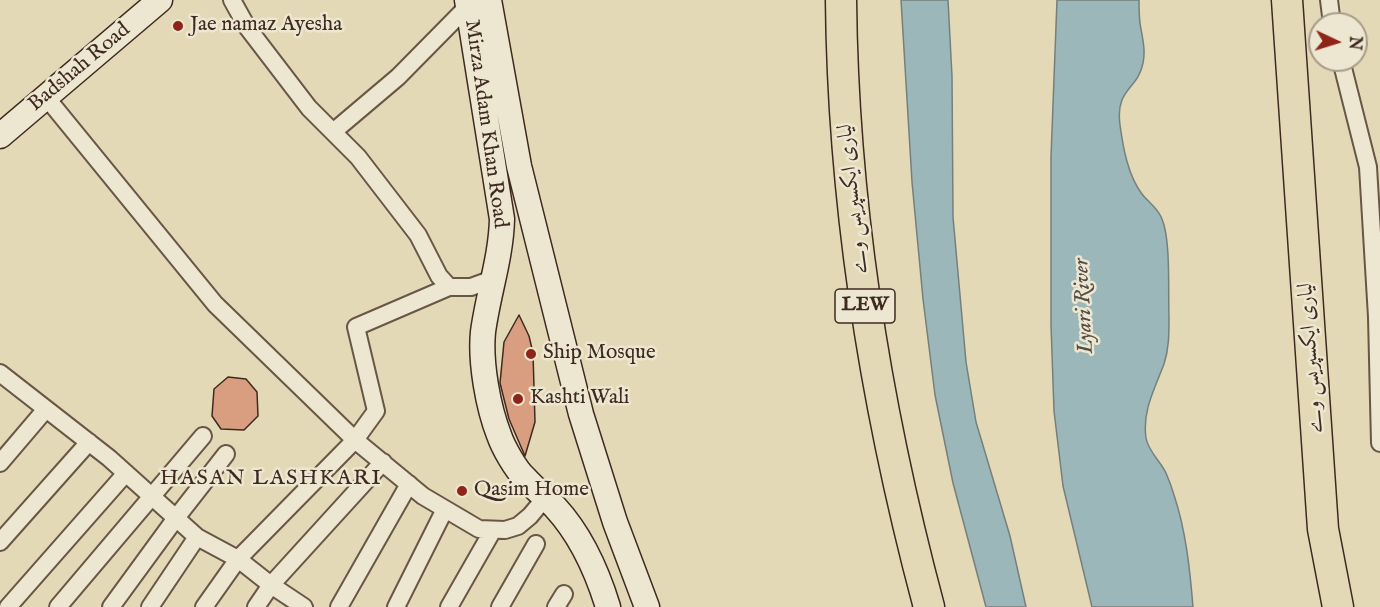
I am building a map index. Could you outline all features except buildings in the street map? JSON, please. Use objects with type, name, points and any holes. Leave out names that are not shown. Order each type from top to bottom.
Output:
[{"type":"highway","name":"لیاری ایکسپریس وے","points":[[841,0],[846,125],[861,275],[894,470],[929,607]]},
{"type":"highway","name":"لیاری ایکسپریس وے","points":[[1287,0],[1323,529],[1338,607]]},
{"type":"main road","name":"Badshah Road","points":[[3,127],[46,97],[160,0]]},
{"type":"main road","name":"Mirza Adam Khan Road","points":[[475,2],[502,219],[501,244],[483,333],[489,402],[499,437],[523,477],[555,507],[576,535],[593,567],[608,607]]},
{"type":"main road","name":"Mirza Adam Khan Road","points":[[475,2],[581,414],[615,522],[647,607]]},
{"type":"street","points":[[232,0],[247,27],[309,108],[358,157],[418,235],[439,276],[449,287]]},
{"type":"street","points":[[333,132],[398,77],[475,2]]},
{"type":"street","points":[[1344,72],[1368,167],[1377,317],[1380,443]]},
{"type":"street","points":[[46,97],[215,304],[355,440],[423,496],[479,529],[492,530],[505,530],[518,526],[545,498]]},
{"type":"street","points":[[204,607],[238,559],[355,440],[376,411],[356,327],[449,287],[471,287],[493,279]]},
{"type":"street","points":[[2,380],[46,409],[89,442],[197,537],[238,559],[304,607]]},
{"type":"street","points":[[0,463],[46,409]]},
{"type":"street","points":[[58,607],[204,436]]},
{"type":"street","points":[[0,542],[89,442]]},
{"type":"street","points":[[111,607],[226,454]]},
{"type":"street","points":[[256,607],[271,585],[382,462]]},
{"type":"street","points":[[8,607],[126,473]]},
{"type":"street","points":[[339,607],[409,484]]},
{"type":"street","points":[[396,607],[445,509]]},
{"type":"street","points":[[449,607],[492,530]]},
{"type":"street","points":[[150,607],[197,537]]},
{"type":"street","points":[[500,607],[536,544]]},
{"type":"water","points":[[901,0],[948,0],[952,76],[953,217],[966,362],[976,422],[1010,536],[1026,607],[986,607],[953,483],[935,395],[923,299],[912,182]]},
{"type":"water","name":"Lyari River","points":[[1057,0],[1139,0],[1144,58],[1137,79],[1121,104],[1120,125],[1133,179],[1142,194],[1160,215],[1165,228],[1169,324],[1168,347],[1153,391],[1145,428],[1149,447],[1166,473],[1182,522],[1193,607],[1092,607],[1063,486],[1054,411],[1051,325],[1051,157]]},
{"type":"place","name":"Jae namaz Ayesha","points":[[178,26]]},
{"type":"place","name":"Ship Mosque","points":[[531,354]]},
{"type":"place","name":"Kashti Wali","points":[[518,399]]},
{"type":"place","name":"Qasim Home","points":[[462,491]]},
{"type":"district","name":"HASAN LASHKARI","points":[[271,479]]}]
